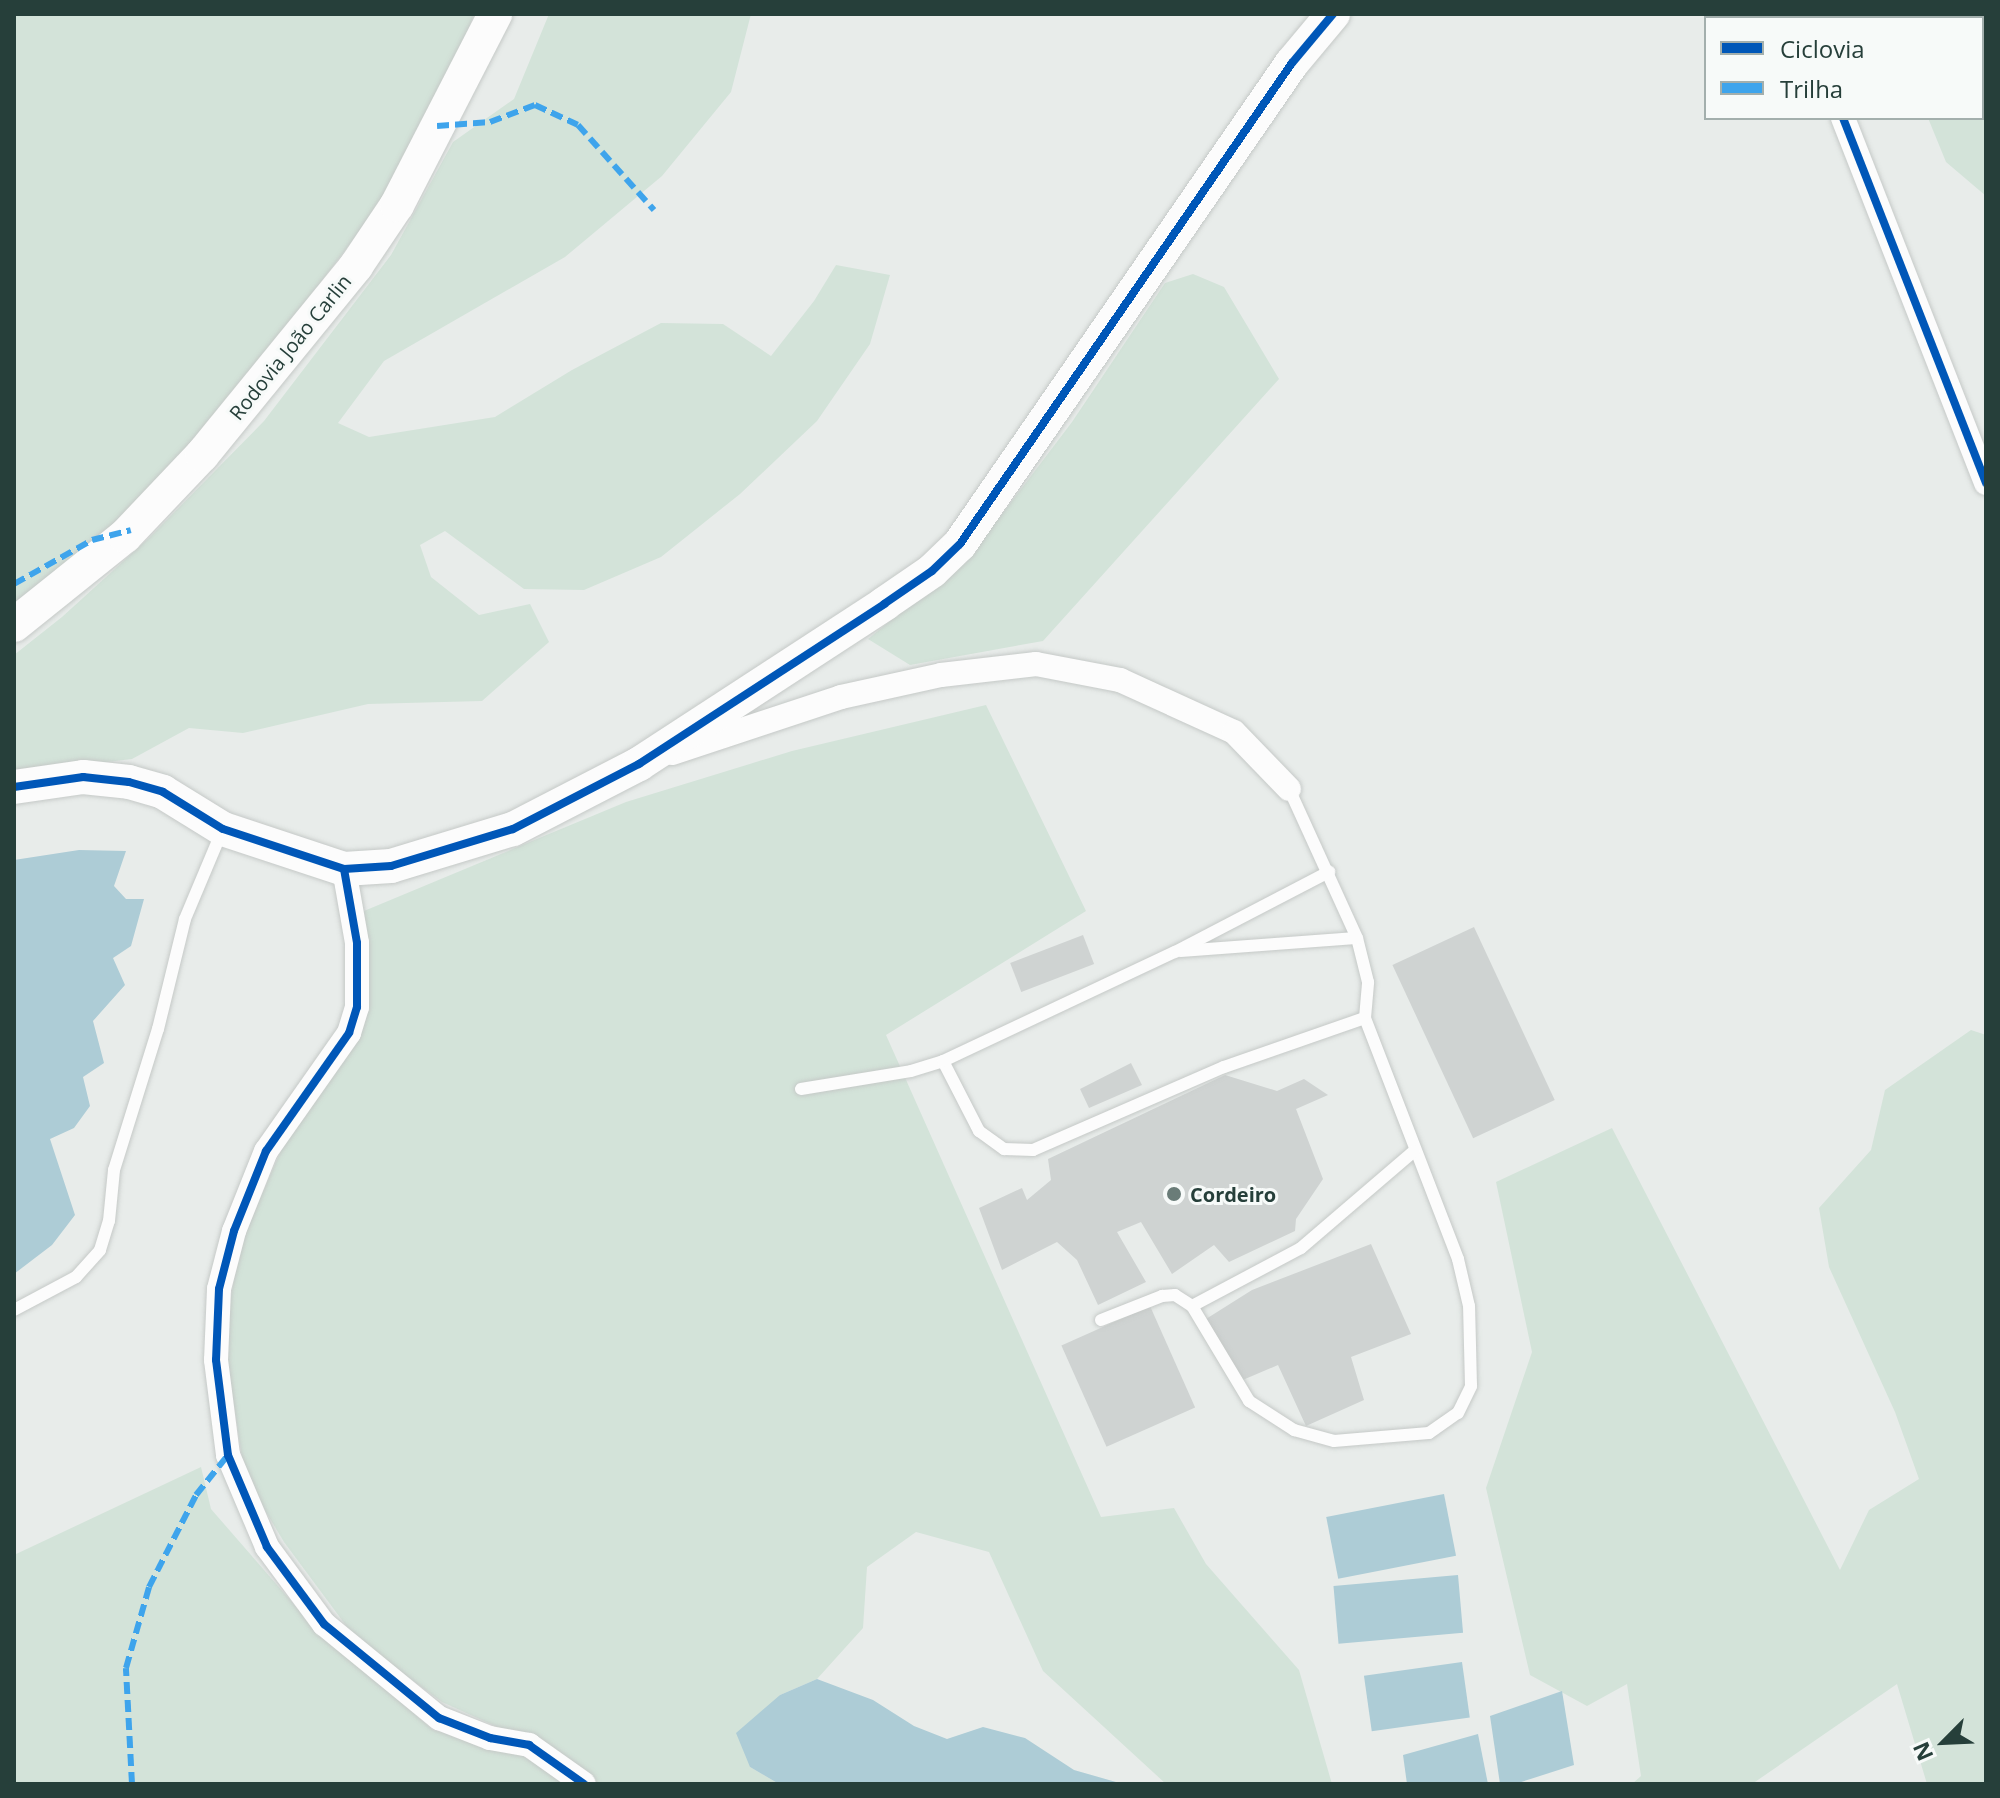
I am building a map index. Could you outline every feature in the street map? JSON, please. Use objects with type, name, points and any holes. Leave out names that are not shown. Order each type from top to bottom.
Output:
[{"type":"street","name":"Rodovia João Carlin","points":[[14,625],[125,536],[202,455],[356,266],[397,205],[495,14]]},
{"type":"street","points":[[14,787],[83,777],[129,782],[163,792],[223,829],[344,869],[391,866],[513,829],[639,764],[884,604],[932,571],[960,544],[1292,63],[1333,14]]},
{"type":"street","points":[[1844,120],[1986,483]]},
{"type":"street","points":[[639,764],[841,697],[941,675],[1036,664],[1120,680],[1234,732],[1289,789]]},
{"type":"street","points":[[344,869],[357,943],[357,1007],[349,1033],[266,1151],[234,1231],[219,1289],[216,1360],[228,1455],[267,1547],[324,1624],[439,1718],[490,1738],[529,1745],[584,1784]]},
{"type":"lane","points":[[1101,1320],[1162,1296],[1175,1295],[1192,1306],[1249,1401],[1294,1430],[1334,1441],[1429,1433],[1458,1413],[1471,1386],[1473,1358],[1469,1306],[1453,1245],[1365,1018],[1368,982],[1357,938],[1289,789]]},
{"type":"lane","points":[[14,1310],[76,1277],[100,1250],[109,1221],[114,1170],[158,1029],[185,919],[223,829]]},
{"type":"lane","points":[[801,1089],[911,1071],[943,1061],[1175,952],[1329,872]]},
{"type":"lane","points":[[1175,952],[1357,938]]},
{"type":"lane","points":[[943,1061],[979,1131],[1004,1149],[1033,1150],[1224,1067],[1365,1018]]},
{"type":"lane","points":[[1192,1306],[1301,1248],[1414,1151]]},
{"type":"shaded area","points":[[14,14],[474,14],[460,52],[381,203],[238,391],[116,524],[14,612]]},
{"type":"shaded area","points":[[549,14],[751,14],[731,92],[662,176],[565,257],[384,361],[338,423],[369,437],[495,417],[572,370],[661,323],[723,324],[771,356],[814,301],[836,265],[890,275],[870,344],[817,421],[740,494],[661,557],[584,590],[524,589],[445,531],[420,545],[431,577],[479,615],[530,604],[549,642],[482,701],[368,704],[243,733],[189,728],[132,759],[14,773],[14,655],[62,617],[149,538],[264,421],[391,255],[453,142],[514,99]]},
{"type":"shaded area","points":[[1986,14],[1986,196],[1946,162],[1929,120],[1984,120],[1984,16],[1885,16]]},
{"type":"shaded area","points":[[1193,274],[1224,287],[1279,379],[1043,641],[910,665],[868,639],[971,555],[1072,422],[1165,283]]},
{"type":"shaded area","points":[[986,705],[1086,911],[886,1035],[1101,1517],[1174,1508],[1206,1564],[1299,1670],[1332,1784],[1166,1784],[1043,1671],[989,1552],[916,1532],[867,1567],[863,1628],[817,1679],[780,1695],[750,1767],[779,1784],[595,1784],[573,1761],[442,1702],[356,1639],[284,1542],[245,1477],[224,1339],[240,1245],[289,1132],[369,1004],[364,911],[626,802],[792,751]]},
{"type":"shaded area","points":[[1971,1030],[1986,1035],[1986,1784],[1927,1784],[1897,1684],[1752,1784],[1632,1784],[1641,1776],[1627,1684],[1587,1706],[1530,1675],[1486,1488],[1532,1352],[1496,1182],[1612,1128],[1840,1570],[1869,1510],[1919,1479],[1895,1412],[1829,1267],[1819,1208],[1871,1150],[1885,1090]]},
{"type":"shaded area","points":[[201,1467],[211,1509],[317,1631],[433,1730],[520,1754],[566,1784],[14,1784],[14,1555]]},
{"type":"water","points":[[79,850],[126,851],[114,886],[126,899],[144,899],[131,946],[113,958],[125,985],[93,1021],[104,1063],[83,1077],[90,1106],[74,1128],[50,1139],[75,1215],[52,1245],[14,1274],[14,860]]},
{"type":"water","points":[[1444,1494],[1456,1556],[1338,1579],[1326,1517]]},
{"type":"water","points":[[1458,1575],[1463,1633],[1339,1644],[1333,1586]]},
{"type":"water","points":[[1462,1662],[1470,1717],[1372,1731],[1364,1676]]},
{"type":"water","points":[[817,1679],[873,1700],[914,1726],[947,1739],[983,1727],[1025,1738],[1074,1770],[1123,1784],[779,1784],[750,1767],[736,1733],[780,1695]]},
{"type":"water","points":[[1562,1691],[1574,1765],[1515,1784],[1500,1784],[1490,1716]]},
{"type":"water","points":[[1478,1734],[1488,1784],[1407,1784],[1403,1755]]},
{"type":"building","points":[[1474,927],[1555,1100],[1473,1138],[1392,965]]},
{"type":"building","points":[[1083,935],[1094,964],[1021,992],[1010,963]]},
{"type":"building","points":[[1131,1063],[1142,1085],[1089,1108],[1080,1089]]},
{"type":"building","name":"Cordeiro","points":[[1225,1075],[1277,1091],[1304,1079],[1328,1095],[1296,1109],[1323,1179],[1296,1219],[1295,1231],[1229,1262],[1214,1245],[1172,1274],[1141,1222],[1117,1232],[1146,1282],[1098,1305],[1077,1260],[1057,1242],[1002,1270],[979,1208],[1022,1188],[1027,1200],[1051,1180],[1048,1159]]},
{"type":"building","points":[[1371,1244],[1411,1334],[1351,1357],[1364,1400],[1306,1426],[1278,1365],[1238,1382],[1206,1319],[1252,1290]]},
{"type":"building","points":[[1150,1306],[1195,1407],[1107,1447],[1061,1345]]},
{"type":"marked path","points":[[437,126],[490,122],[535,105],[578,125],[654,210]]},
{"type":"marked path","points":[[14,584],[92,540],[131,530]]},
{"type":"marked path","points":[[132,1784],[126,1668],[149,1587],[196,1495],[228,1455]]},
{"type":"cycle path","points":[[14,787],[83,777],[129,782],[163,792],[223,829],[344,869],[391,866],[513,829],[639,764],[884,604],[932,571],[960,544],[1292,63],[1333,14]]},
{"type":"cycle path","points":[[1844,120],[1986,483]]},
{"type":"cycle path","points":[[344,869],[357,943],[357,1007],[349,1033],[266,1151],[234,1231],[219,1289],[216,1360],[228,1455],[267,1547],[324,1624],[439,1718],[490,1738],[529,1745],[584,1784]]},
{"type":"place","name":"Cordeiro","points":[[1174,1194]]}]
